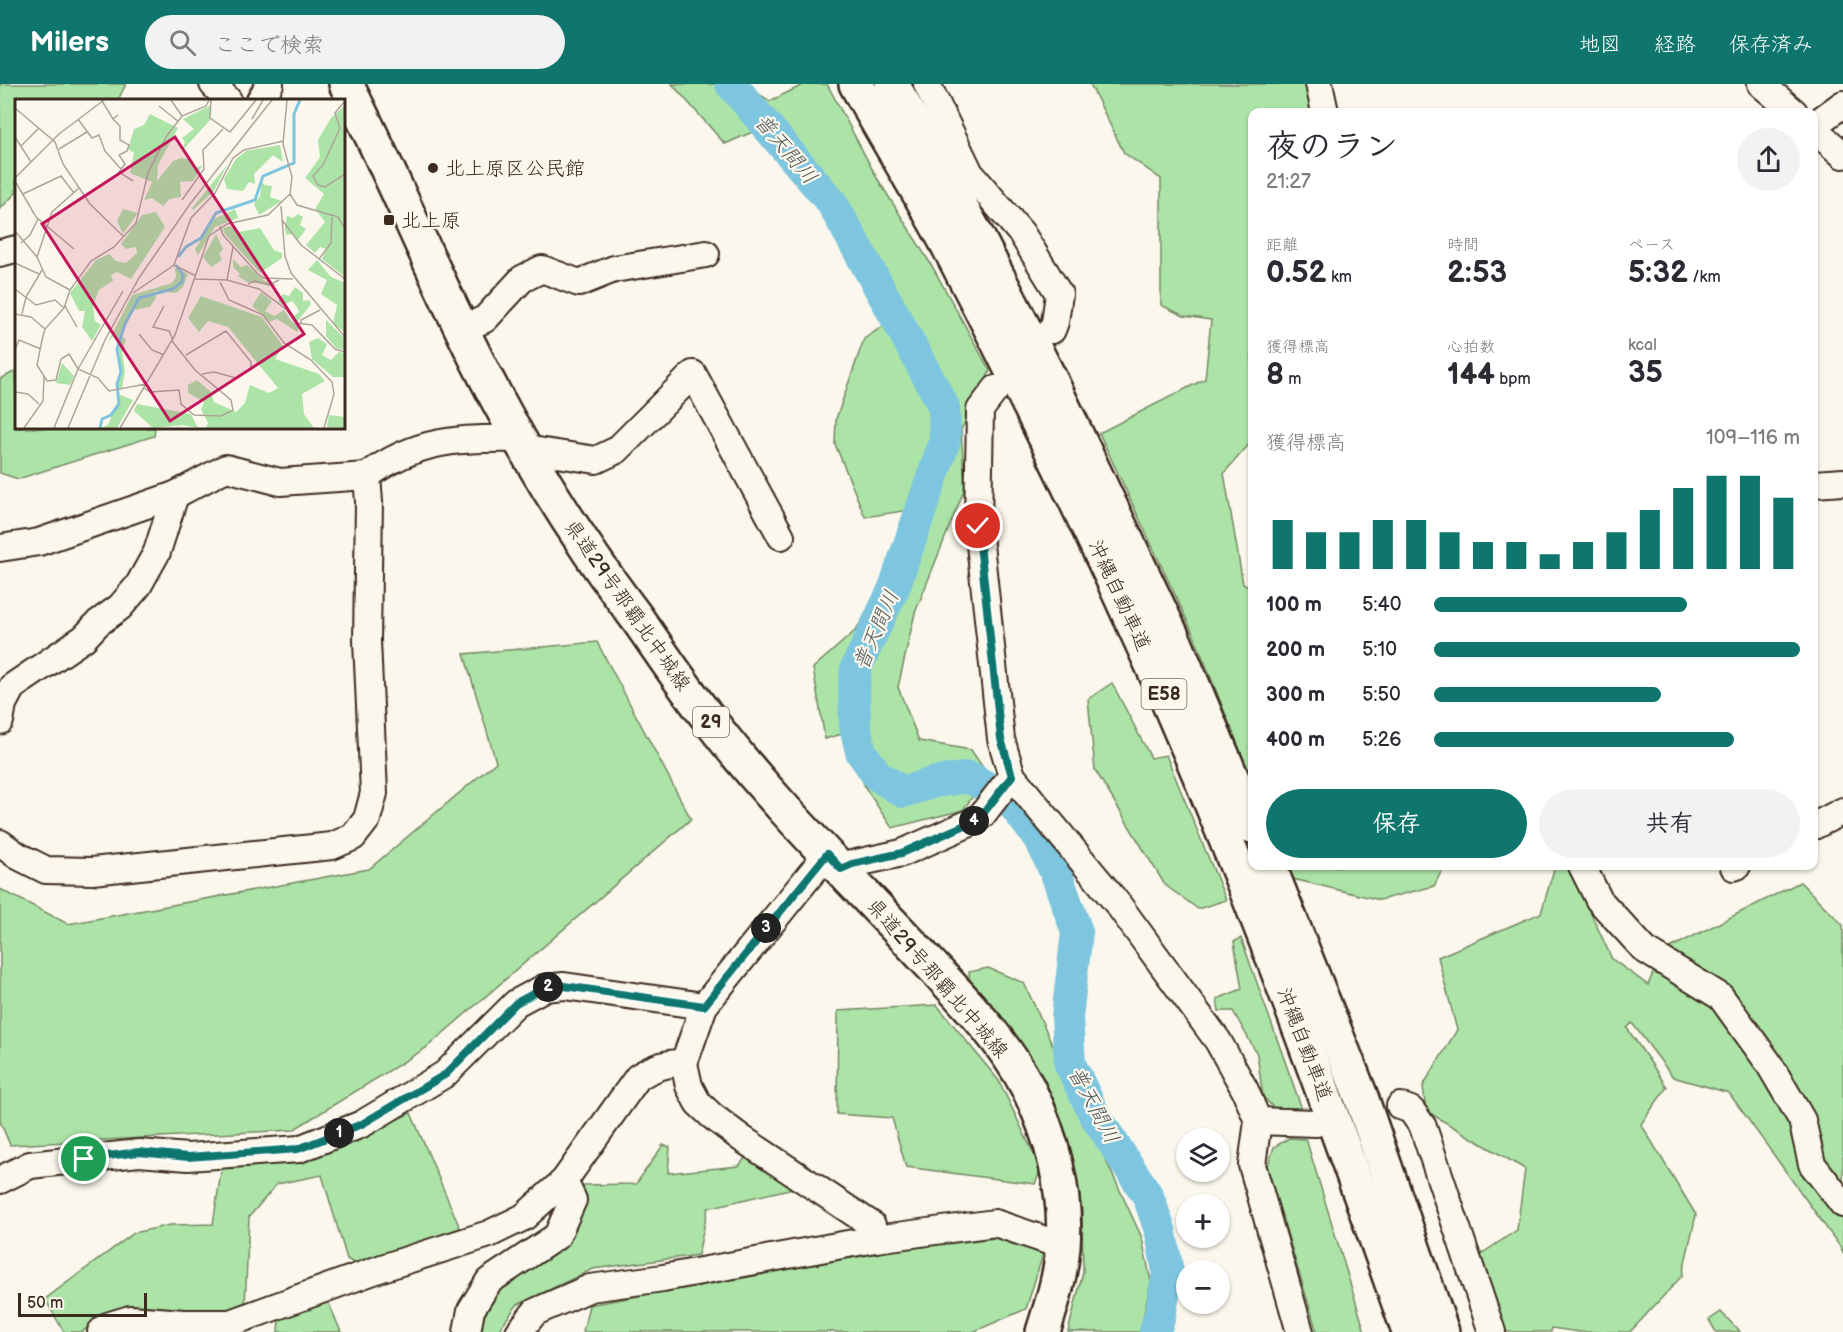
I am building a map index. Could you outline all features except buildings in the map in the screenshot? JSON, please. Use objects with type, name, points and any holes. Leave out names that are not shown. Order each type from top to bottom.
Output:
[{"type":"main road","name":"沖縄自動車道","points":[[856,84],[950,249],[1071,489],[1153,668],[1237,867],[1341,1137],[1409,1332]]},
{"type":"main road","name":"沖縄自動車道","points":[[892,84],[977,236],[1052,381],[1174,640],[1248,816]]},
{"type":"main road","name":"県道29号那覇北中城線","points":[[352,86],[462,329],[522,444],[585,545],[696,701],[739,757],[949,985],[1018,1070],[1047,1132],[1059,1183],[1063,1221],[1063,1246],[1054,1300],[1043,1332]]},
{"type":"main road","name":"沖縄自動車道","points":[[1271,870],[1360,1094],[1442,1332]]},
{"type":"street","points":[[213,84],[227,99]]},
{"type":"street","points":[[261,99],[270,84]]},
{"type":"street","points":[[927,84],[970,173],[1022,234],[1059,294],[1052,330]]},
{"type":"street","points":[[1319,84],[1324,108]]},
{"type":"street","points":[[1761,84],[1789,108]]},
{"type":"street","points":[[1818,124],[1843,104]]},
{"type":"street","points":[[1818,131],[1843,155]]},
{"type":"street","points":[[0,254],[15,249]]},
{"type":"street","points":[[462,329],[485,319],[522,279],[542,268],[579,283],[614,268],[706,254]]},
{"type":"street","points":[[0,548],[39,542],[176,495],[226,468],[280,482],[367,476],[379,467],[419,448],[446,441],[474,438],[522,444],[596,460],[617,450],[693,374],[781,536]]},
{"type":"street","points":[[996,388],[980,410],[978,526],[1001,739],[1012,776],[1117,903],[1218,1041],[1245,1090],[1258,1121],[1252,1165],[1300,1332]]},
{"type":"street","points":[[0,843],[18,856],[46,870],[92,871],[332,846],[353,837],[367,819],[374,793],[367,641],[369,502],[367,476]]},
{"type":"street","points":[[1818,484],[1843,482]]},
{"type":"street","points":[[0,721],[3,704],[12,687],[84,638],[98,623],[120,607],[138,586],[157,552],[176,495]]},
{"type":"street","points":[[875,1239],[872,1225],[741,1138],[712,1116],[698,1103],[688,1086],[684,1064],[704,1006],[834,862],[852,864],[902,853],[982,815],[1012,776]]},
{"type":"street","points":[[1818,824],[1843,811]]},
{"type":"street","points":[[1584,870],[1599,900],[1645,950],[1721,997],[1768,1062],[1802,1120],[1812,1164],[1843,1203]]},
{"type":"street","points":[[0,1180],[30,1165],[139,1152],[188,1157],[298,1149],[362,1124],[446,1074],[516,1003],[544,988],[564,986],[704,1006]]},
{"type":"street","points":[[101,1332],[107,1326],[130,1319],[184,1323],[230,1323],[382,1268],[489,1234],[524,1217],[564,1181],[638,1077],[648,1070],[664,1065],[684,1064]]},
{"type":"street","points":[[1400,1106],[1411,1110],[1423,1127],[1492,1332]]},
{"type":"street","points":[[1258,1121],[1316,1123]]},
{"type":"street","points":[[467,1332],[471,1310],[489,1281],[557,1236],[573,1200],[564,1181]]},
{"type":"street","points":[[519,1332],[535,1312],[590,1288],[663,1278],[875,1239],[994,1223],[1063,1246]]},
{"type":"green space","points":[[0,84],[126,84],[118,99],[15,99],[15,194],[0,209]]},
{"type":"green space","points":[[672,84],[743,84],[770,101],[803,84],[827,84],[877,178],[932,266],[990,371],[961,430],[965,488],[915,613],[898,687],[919,741],[971,750],[988,775],[963,810],[892,828],[866,789],[842,734],[825,739],[813,668],[855,631],[922,530],[909,510],[865,517],[835,444],[836,419],[864,339],[889,322],[837,222],[813,198],[757,130],[725,144]]},
{"type":"green space","points":[[1090,84],[1307,84],[1311,108],[1248,108],[1248,446],[1224,473],[1243,584],[1248,587],[1248,770],[1193,633],[1099,433],[1205,379],[1211,320],[1184,316],[1161,305],[1161,179],[1124,153]]},
{"type":"green space","points":[[15,372],[15,429],[155,429],[154,436],[18,479],[0,473],[0,379]]},
{"type":"green space","points":[[597,642],[691,819],[426,1048],[293,1130],[10,1145],[0,1121],[0,889],[68,924],[369,869],[496,762],[464,654]]},
{"type":"green space","points":[[1112,683],[1151,758],[1166,755],[1226,900],[1198,909],[1165,885],[1095,770],[1088,699]]},
{"type":"green space","points":[[1289,870],[1442,870],[1434,886],[1380,900],[1293,879]]},
{"type":"green space","points":[[1554,870],[1571,870],[1612,959],[1648,985],[1662,952],[1800,882],[1843,925],[1843,1254],[1841,1248],[1729,1093],[1673,1077],[1632,1023],[1627,1028],[1667,1087],[1641,1124],[1696,1215],[1682,1276],[1630,1332],[1579,1332],[1552,1328],[1551,1332],[1500,1332],[1478,1256],[1517,1230],[1525,1169],[1426,1111],[1423,1086],[1457,1030],[1438,957],[1541,913]]},
{"type":"green space","points":[[1241,938],[1303,1112],[1277,1111],[1263,1097],[1257,1054],[1233,1011],[1219,1011],[1217,999],[1242,989],[1234,942]]},
{"type":"green space","points":[[988,968],[1024,983],[1142,1238],[1151,1282],[1140,1332],[1068,1332],[1083,1272],[1082,1209],[1070,1146],[1054,1100],[1022,1046],[970,988],[969,972]]},
{"type":"green space","points":[[937,1005],[999,1081],[1041,1169],[1035,1184],[906,1167],[892,1118],[837,1114],[838,1011]]},
{"type":"green space","points":[[411,1113],[460,1228],[358,1266],[347,1259],[322,1175],[277,1184],[249,1217],[245,1306],[227,1312],[132,1305],[95,1318],[83,1332],[64,1332],[45,1299],[134,1233],[170,1225],[213,1224],[222,1166],[321,1154]]},
{"type":"green space","points":[[1289,1138],[1306,1139],[1365,1332],[1317,1332],[1267,1167],[1274,1147]]},
{"type":"green space","points":[[663,1145],[670,1147],[668,1173],[739,1166],[748,1154],[798,1187],[708,1208],[698,1255],[593,1269],[517,1305],[497,1332],[465,1332],[494,1285],[565,1239],[584,1185],[636,1184]]},
{"type":"green space","points":[[1004,1237],[1043,1254],[1026,1309],[973,1332],[583,1332],[589,1305],[889,1251]]},
{"type":"green space","points":[[328,1301],[341,1332],[278,1332],[279,1319]]},
{"type":"green space","points":[[1721,1312],[1740,1332],[1716,1332],[1709,1320]]},
{"type":"waterway","name":"普天間川","points":[[731,84],[832,203],[944,407],[945,440],[894,588],[856,668],[855,726],[861,752],[878,776],[903,792],[935,782],[969,777],[1006,798],[1041,841],[1057,876],[1077,932],[1067,1017],[1070,1064],[1094,1114],[1148,1196],[1161,1233],[1168,1272],[1155,1332]]},
{"type":"place","name":"北上原区公民館","points":[[433,168]]},
{"type":"place","name":"北上原","points":[[389,220]]},
{"type":"route","points":[[84,1159],[139,1152],[188,1157],[298,1149],[362,1124],[446,1074],[516,1003],[544,988],[564,986],[704,1006],[810,872],[827,854],[841,869],[852,864],[902,853],[972,822],[982,815],[1012,776],[1001,739],[978,526]]}]
